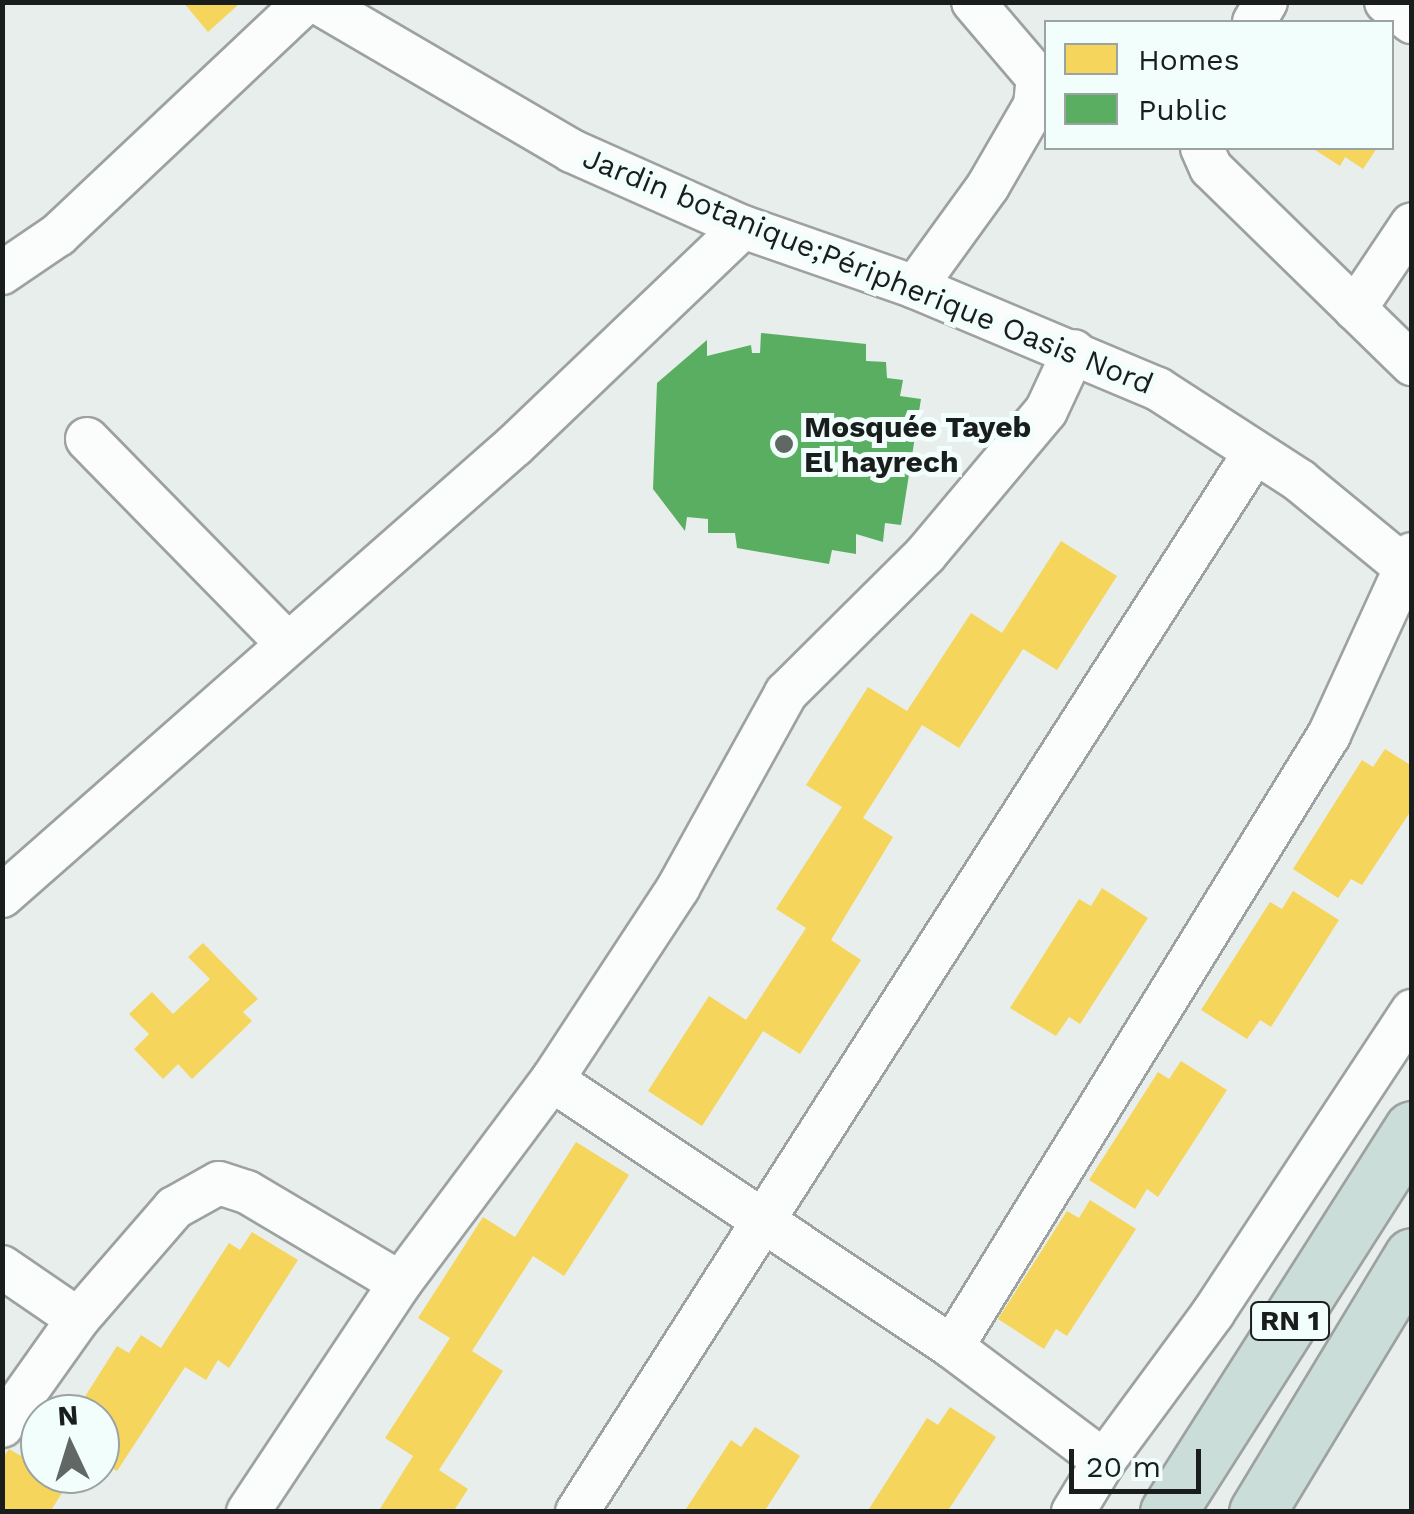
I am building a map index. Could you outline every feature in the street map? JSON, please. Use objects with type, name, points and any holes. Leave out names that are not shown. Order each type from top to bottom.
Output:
[{"type":"highway","name":"RN 1","points":[[1168,1512],[1412,1130]]},
{"type":"highway","name":"RN 1","points":[[1257,1512],[1412,1256]]},
{"type":"street","points":[[2,272],[58,236],[305,2]]},
{"type":"street","name":"Jardin botanique;Péripherique Oasis Nord","points":[[317,2],[572,150],[743,227],[915,287],[1158,388],[1255,452],[1408,564]]},
{"type":"street","points":[[915,287],[988,186],[1035,105],[1038,78],[973,2]]},
{"type":"street","points":[[1386,2],[1412,22]]},
{"type":"street","points":[[1203,150],[1211,168],[1412,364]]},
{"type":"street","points":[[1355,309],[1412,224]]},
{"type":"street","points":[[2,896],[515,444],[743,227]]},
{"type":"street","points":[[248,1512],[400,1283],[552,1080],[678,888],[786,693],[925,555],[1046,411],[1074,351]]},
{"type":"street","points":[[87,439],[288,644]]},
{"type":"street","points":[[577,1512],[1255,452]]},
{"type":"street","points":[[952,1347],[1398,622],[1408,564]]},
{"type":"street","points":[[1073,1512],[1104,1461],[1213,1312],[1412,1011]]},
{"type":"street","points":[[552,1080],[952,1347],[1104,1461]]},
{"type":"street","points":[[2,1426],[78,1319],[174,1208],[219,1183],[247,1192],[400,1283]]},
{"type":"street","points":[[2,1267],[78,1319]]},
{"type":"building: Homes","points":[[183,2],[236,2],[238,5],[208,32]]},
{"type":"building: Homes","points":[[1315,150],[1376,150],[1363,169],[1345,157],[1340,166]]},
{"type":"building: Homes","points":[[1061,541],[1117,576],[1057,670],[1023,649],[959,748],[922,725],[863,818],[893,837],[831,940],[861,960],[800,1054],[763,1031],[702,1126],[648,1091],[709,996],[746,1020],[806,928],[776,909],[842,807],[806,785],[868,687],[907,711],[971,613],[1002,633]]},
{"type":"building: Homes","points":[[1385,749],[1412,766],[1412,809],[1362,885],[1351,879],[1338,898],[1293,869],[1362,760],[1373,767]]},
{"type":"building: Homes","points":[[1102,888],[1148,918],[1080,1024],[1069,1017],[1056,1036],[1010,1008],[1079,899],[1091,906]]},
{"type":"building: Homes","points":[[1293,891],[1339,920],[1271,1027],[1260,1020],[1247,1039],[1201,1010],[1270,902],[1282,909]]},
{"type":"building: Homes","points":[[203,943],[258,999],[243,1012],[252,1021],[192,1079],[178,1064],[163,1079],[134,1049],[149,1034],[129,1014],[152,992],[173,1014],[210,979],[188,957]]},
{"type":"building: Homes","points":[[1181,1061],[1227,1090],[1158,1197],[1147,1189],[1135,1209],[1089,1180],[1158,1072],[1169,1079]]},
{"type":"building: Homes","points":[[576,1142],[629,1175],[564,1276],[533,1256],[472,1351],[503,1371],[439,1470],[468,1489],[453,1512],[378,1512],[413,1456],[385,1438],[450,1338],[418,1318],[483,1217],[515,1237]]},
{"type":"building: Homes","points":[[1090,1200],[1136,1229],[1067,1336],[1056,1329],[1044,1349],[998,1319],[1067,1211],[1079,1218]]},
{"type":"building: Homes","points":[[252,1232],[298,1260],[229,1368],[218,1360],[206,1380],[185,1367],[120,1466],[120,1394],[87,1394],[117,1346],[129,1353],[141,1335],[161,1348],[229,1243],[240,1250]]},
{"type":"building: Homes","points":[[950,1407],[996,1437],[947,1512],[867,1512],[927,1418],[938,1425]]},
{"type":"building: Homes","points":[[755,1427],[800,1456],[764,1512],[684,1512],[731,1440],[741,1447]]},
{"type":"building: Homes","points":[[9,1449],[20,1455],[20,1494],[61,1494],[50,1512],[2,1512],[2,1459]]},
{"type":"building: Public","name":"Mosquée Tayeb El hayrech","points":[[761,333],[866,344],[866,361],[886,362],[887,378],[903,380],[900,396],[921,399],[901,525],[885,523],[883,542],[856,534],[856,554],[832,550],[829,564],[737,548],[735,533],[708,533],[708,519],[687,517],[685,531],[653,489],[657,383],[707,340],[707,356],[751,345],[752,353],[760,353]]},
{"type":"place","name":"Mosquée Tayeb El hayrech","points":[[784,444]]}]
